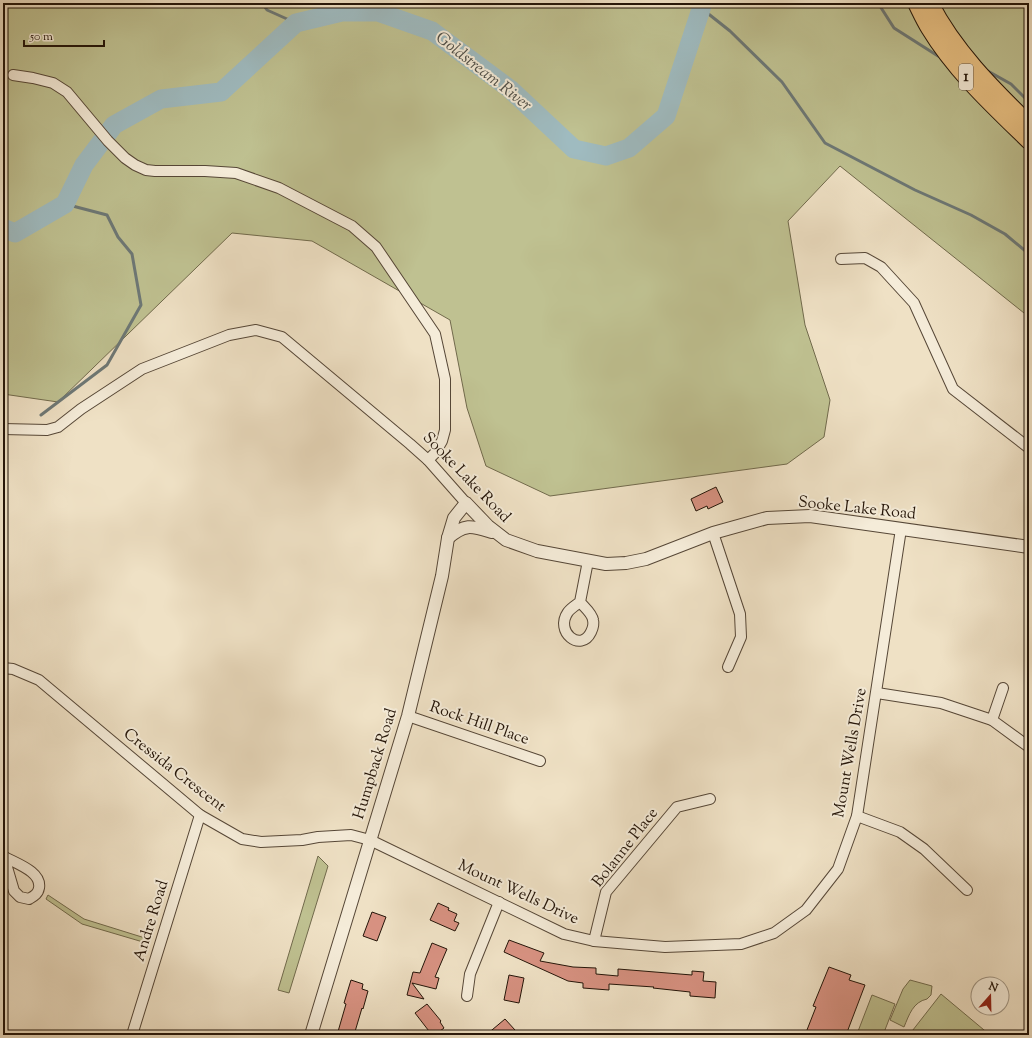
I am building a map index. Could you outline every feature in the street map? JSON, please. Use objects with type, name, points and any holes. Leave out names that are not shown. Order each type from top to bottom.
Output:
[{"type":"highway","name":"1","points":[[916,3],[928,27],[948,56],[973,85],[1029,141]]},
{"type":"highway","name":"1","points":[[930,3],[953,39],[975,69],[1029,124]]},
{"type":"street","points":[[13,76],[33,78],[53,83],[67,92],[108,141],[125,158],[135,165],[146,170],[155,171],[205,171],[236,174],[279,188],[352,226],[376,247],[436,334],[445,378],[445,430],[442,441],[435,453],[428,460]]},
{"type":"street","points":[[841,259],[865,258],[880,267],[914,303],[954,389],[1029,448]]},
{"type":"street","name":"Sooke Lake Road","points":[[3,430],[47,430],[58,427],[81,409],[142,369],[229,335],[256,330],[282,338],[428,460],[466,503],[496,533],[506,540],[521,546],[606,564],[626,563],[646,559],[713,534],[767,518],[810,516],[1029,547]]},
{"type":"street","name":"Humpback Road","points":[[311,1035],[408,716],[442,576],[448,538],[454,518],[466,503]]},
{"type":"street","points":[[448,538],[457,530],[467,527],[496,533]]},
{"type":"street","name":"Mount Wells Drive","points":[[370,840],[564,934],[594,941],[665,947],[741,944],[774,933],[806,910],[838,869],[857,816],[901,529]]},
{"type":"street","points":[[713,534],[740,614],[741,637],[728,667]]},
{"type":"street","points":[[580,602],[588,561]]},
{"type":"street","name":"Cressida Crescent","points":[[3,668],[13,669],[39,680],[200,815],[242,839],[261,842],[351,835],[370,840]]},
{"type":"street","points":[[992,720],[1003,688]]},
{"type":"street","points":[[877,693],[941,703],[992,720],[1029,747]]},
{"type":"street","name":"Rock Hill Place","points":[[408,716],[540,761]]},
{"type":"street","name":"Bolanne Place","points":[[594,941],[606,892],[677,807],[710,799]]},
{"type":"street","name":"Andre Road","points":[[132,1035],[200,815]]},
{"type":"street","points":[[857,816],[900,832],[924,848],[967,890]]},
{"type":"street","points":[[467,996],[470,974],[499,902]]},
{"type":"green space","points":[[3,3],[1029,3],[1029,317],[840,166],[788,221],[805,325],[830,400],[824,437],[787,464],[550,496],[486,466],[467,408],[450,320],[312,241],[232,233],[58,402],[3,394]]},
{"type":"green space","points":[[318,856],[328,866],[289,993],[278,990]]},
{"type":"green space","points":[[48,895],[84,919],[145,938],[143,942],[82,924],[46,899]]},
{"type":"green space","points":[[910,980],[932,986],[931,995],[915,1006],[904,1027],[890,1020],[903,989]]},
{"type":"green space","points":[[941,994],[990,1035],[909,1035]]},
{"type":"green space","points":[[872,995],[895,1004],[883,1035],[857,1034]]},
{"type":"building","points":[[716,487],[723,502],[708,509],[707,506],[696,511],[691,499]]},
{"type":"building","points":[[438,903],[457,914],[454,921],[459,923],[455,931],[430,920]]},
{"type":"building","points":[[372,912],[386,917],[377,941],[363,936]]},
{"type":"building","points":[[509,940],[544,953],[540,961],[573,967],[596,968],[596,974],[618,976],[618,969],[692,975],[692,971],[704,972],[703,981],[716,982],[715,998],[690,996],[690,992],[653,988],[654,987],[609,984],[609,990],[583,988],[583,983],[568,981],[504,952]]},
{"type":"building","points":[[432,943],[447,949],[435,977],[439,978],[436,989],[412,983],[424,999],[407,995],[413,972],[420,973]]},
{"type":"building","points":[[829,967],[851,975],[849,980],[865,985],[846,1035],[805,1035],[816,1007],[813,1006]]},
{"type":"building","points":[[509,975],[524,978],[519,1003],[504,1000]]},
{"type":"building","points":[[351,980],[363,984],[362,989],[368,991],[354,1035],[337,1035],[346,1004],[344,1003]]},
{"type":"building","points":[[427,1004],[441,1021],[440,1022],[444,1028],[435,1035],[432,1035],[415,1013]]},
{"type":"building","points":[[505,1019],[515,1030],[510,1035],[486,1035]]},
{"type":"waterway","points":[[262,3],[267,10],[296,23]]},
{"type":"waterway","name":"Goldstream River","points":[[3,228],[15,233],[65,204],[84,165],[114,125],[161,99],[221,92],[296,23],[342,12],[378,12],[432,31],[510,89],[574,149],[606,156],[629,148],[666,116],[703,3]]},
{"type":"waterway","points":[[878,3],[894,28],[938,56],[942,57]]},
{"type":"waterway","points":[[701,8],[730,31],[782,82],[825,143],[915,190],[971,215],[1005,234],[1029,254]]},
{"type":"waterway","points":[[986,70],[1011,84],[1029,102]]},
{"type":"waterway","points":[[41,415],[107,365],[141,305],[132,254],[118,237],[107,215],[65,204]]}]
